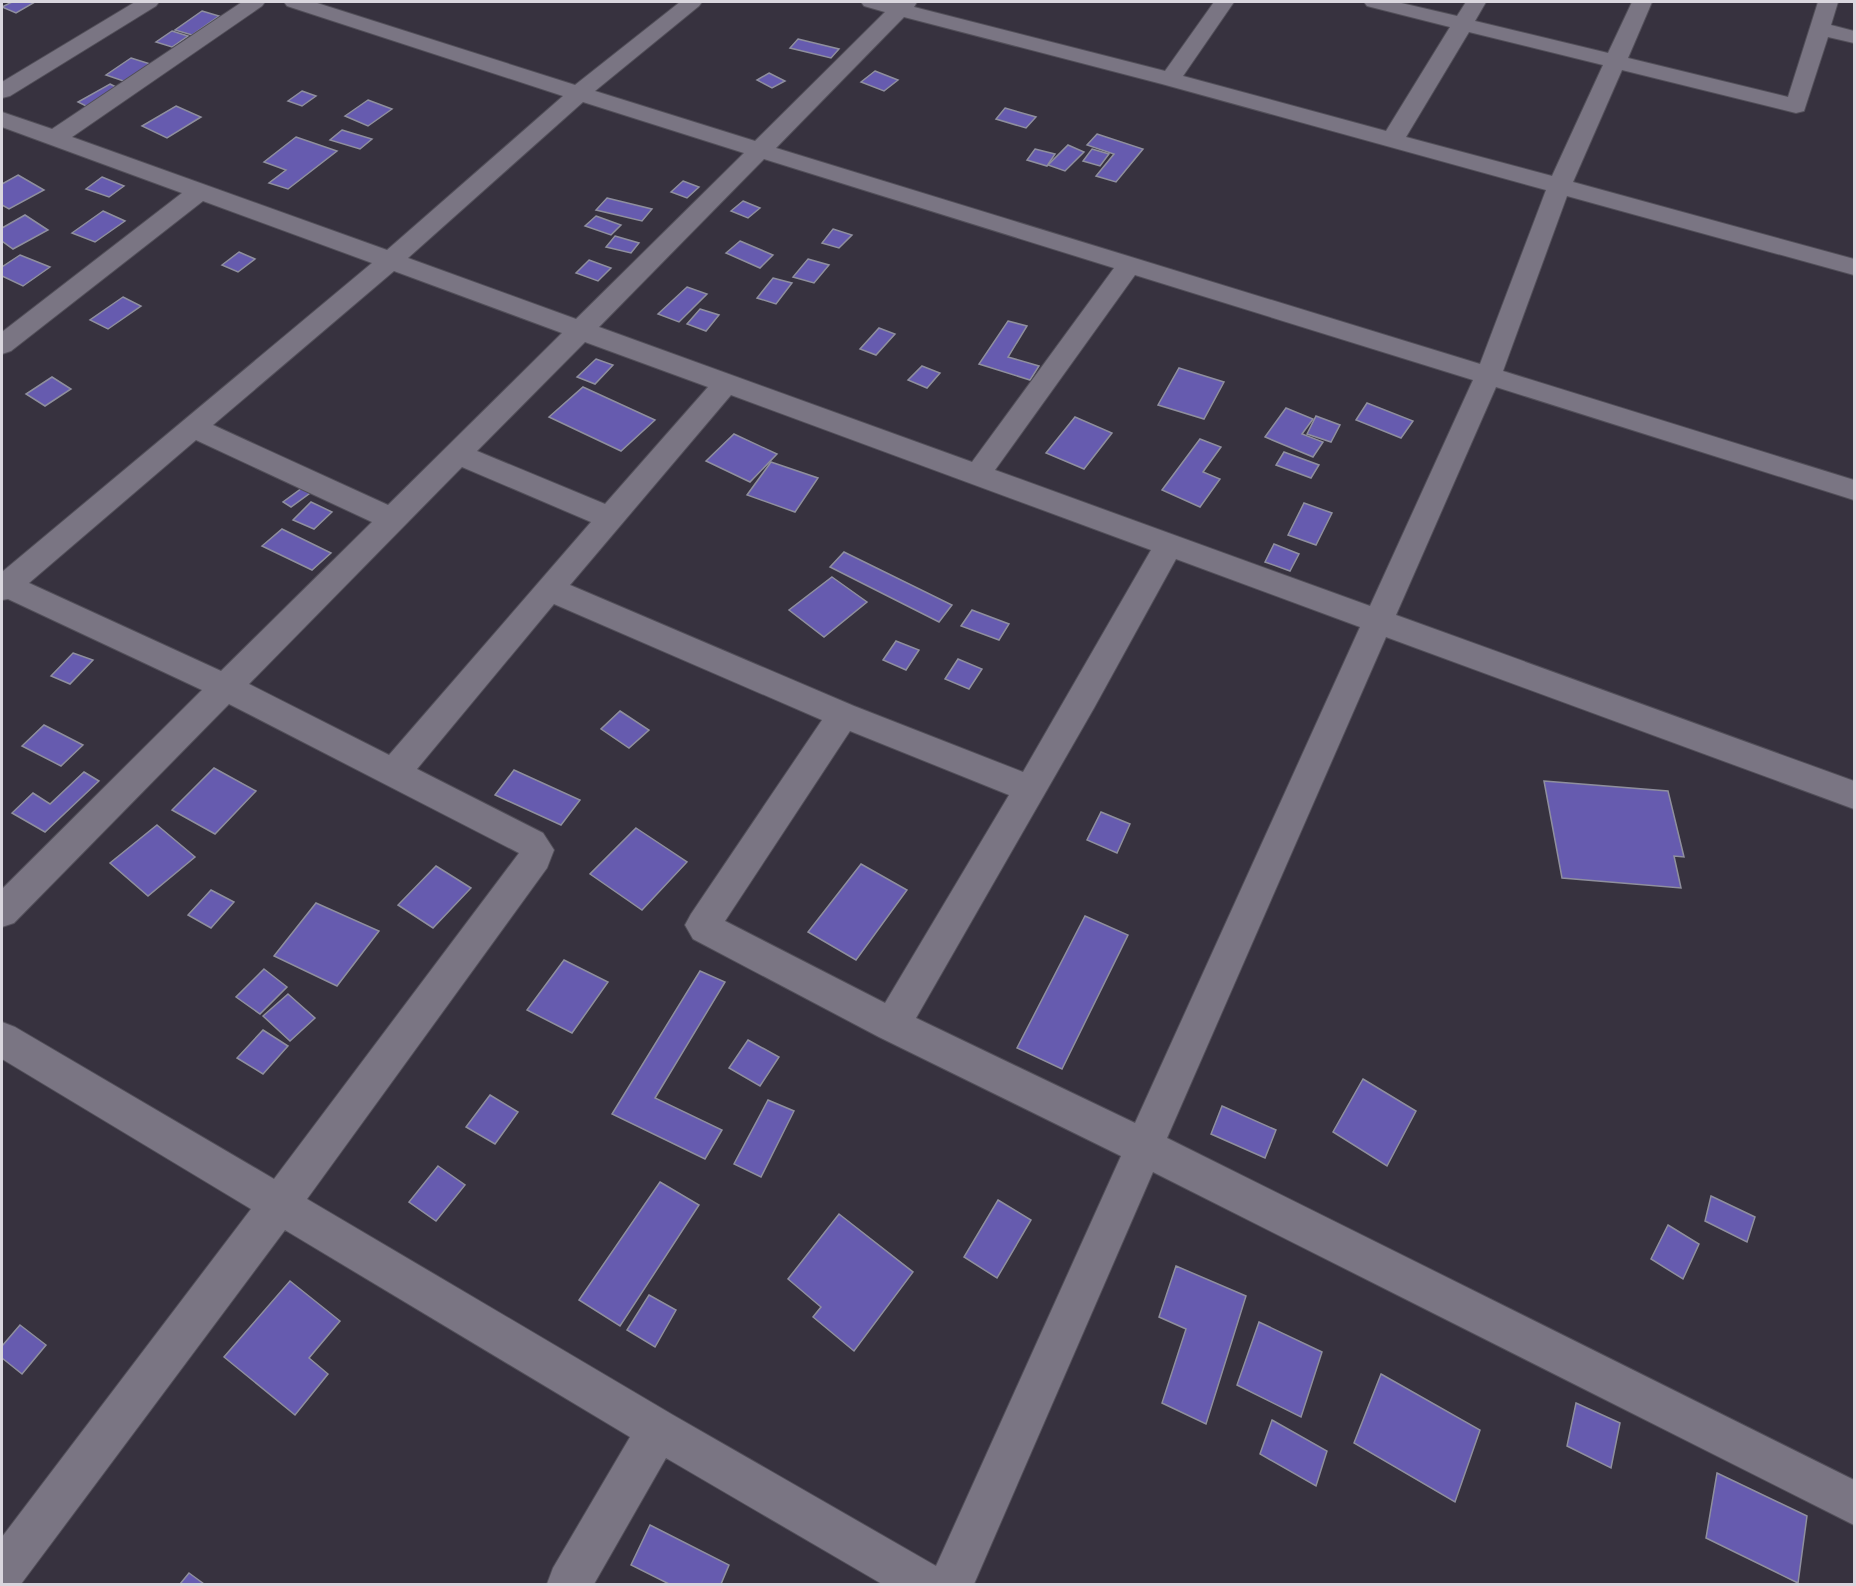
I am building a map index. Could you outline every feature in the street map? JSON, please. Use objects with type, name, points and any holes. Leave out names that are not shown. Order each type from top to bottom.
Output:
[{"type":"street","points":[[2,91],[149,2]]},
{"type":"street","points":[[55,138],[255,2]]},
{"type":"street","points":[[294,2],[758,151],[1489,374],[1854,490]]},
{"type":"street","points":[[2,1573],[279,1205],[528,867],[537,850],[531,843],[225,687],[3,586],[390,261],[578,94],[692,2]]},
{"type":"street","points":[[872,2],[904,5],[1854,267]]},
{"type":"street","points":[[1170,79],[1224,2]]},
{"type":"street","points":[[1374,2],[1796,106],[1828,2]]},
{"type":"street","points":[[1392,140],[1476,2]]},
{"type":"street","points":[[951,1584],[1489,374],[1559,186],[1642,2]]},
{"type":"street","points":[[2,912],[904,5]]},
{"type":"street","points":[[1821,29],[1854,37]]},
{"type":"street","points":[[2,119],[1854,795]]},
{"type":"street","points":[[2,345],[200,191]]},
{"type":"street","points":[[977,475],[1130,264]]},
{"type":"street","points":[[394,773],[549,589],[727,384]]},
{"type":"street","points":[[193,427],[392,519]]},
{"type":"street","points":[[457,454],[610,518]]},
{"type":"street","points":[[892,1024],[1031,789],[1169,545]]},
{"type":"street","points":[[549,589],[843,715],[1031,789]]},
{"type":"street","points":[[843,715],[703,925],[705,928],[892,1024],[1144,1147],[1854,1503]]},
{"type":"street","points":[[2,1039],[658,1430],[924,1584]]},
{"type":"street","points":[[569,1584],[658,1430]]},
{"type":"building","points":[[12,2],[35,2],[16,13],[2,7]]},
{"type":"building","points":[[202,11],[219,16],[192,35],[175,30]]},
{"type":"building","points":[[172,31],[188,36],[172,47],[156,42]]},
{"type":"building","points":[[798,39],[839,49],[831,58],[790,48]]},
{"type":"building","points":[[131,58],[163,68],[138,86],[106,75]]},
{"type":"building","points":[[875,71],[898,80],[884,91],[861,82]]},
{"type":"building","points":[[769,73],[785,81],[772,88],[757,80]]},
{"type":"building","points":[[110,84],[130,94],[98,112],[78,102]]},
{"type":"building","points":[[302,91],[316,96],[302,106],[288,101]]},
{"type":"building","points":[[368,100],[392,109],[368,126],[345,116]]},
{"type":"building","points":[[176,106],[201,117],[167,138],[142,126]]},
{"type":"building","points":[[1005,108],[1036,117],[1026,128],[996,119]]},
{"type":"building","points":[[342,130],[372,139],[360,149],[330,140]]},
{"type":"building","points":[[1097,134],[1143,149],[1116,182],[1096,176],[1114,154],[1087,145]]},
{"type":"building","points":[[296,137],[337,151],[288,189],[269,183],[286,170],[264,162]]},
{"type":"building","points":[[1068,145],[1084,152],[1065,171],[1048,165]]},
{"type":"building","points":[[1035,149],[1055,154],[1047,166],[1027,160]]},
{"type":"building","points":[[1092,149],[1109,154],[1100,166],[1083,161]]},
{"type":"building","points":[[18,175],[44,190],[9,209],[2,205],[2,184]]},
{"type":"building","points":[[102,177],[124,186],[109,197],[86,189]]},
{"type":"building","points":[[683,181],[699,187],[687,198],[671,192]]},
{"type":"building","points":[[607,198],[652,209],[642,221],[596,210]]},
{"type":"building","points":[[743,201],[760,208],[748,218],[731,211]]},
{"type":"building","points":[[103,211],[125,221],[95,242],[72,233]]},
{"type":"building","points":[[25,215],[48,230],[13,249],[2,241],[2,228]]},
{"type":"building","points":[[596,216],[621,225],[611,235],[585,226]]},
{"type":"building","points":[[833,229],[852,235],[839,248],[822,243]]},
{"type":"building","points":[[615,236],[639,243],[631,253],[606,247]]},
{"type":"building","points":[[740,241],[773,255],[760,268],[726,253]]},
{"type":"building","points":[[239,252],[255,259],[238,272],[222,265]]},
{"type":"building","points":[[20,255],[50,267],[23,286],[2,276],[2,267]]},
{"type":"building","points":[[808,259],[829,265],[814,283],[793,277]]},
{"type":"building","points":[[589,260],[611,268],[598,281],[576,273]]},
{"type":"building","points":[[773,278],[792,283],[776,304],[757,298]]},
{"type":"building","points":[[687,287],[707,294],[679,322],[658,314]]},
{"type":"building","points":[[123,297],[141,306],[108,329],[90,320]]},
{"type":"building","points":[[700,309],[719,315],[706,331],[687,324]]},
{"type":"building","points":[[1008,321],[1027,326],[1008,357],[1039,366],[1030,380],[979,364]]},
{"type":"building","points":[[879,328],[895,334],[876,355],[860,349]]},
{"type":"building","points":[[596,359],[613,365],[595,384],[577,377]]},
{"type":"building","points":[[922,366],[940,373],[927,388],[908,380]]},
{"type":"building","points":[[1179,368],[1224,382],[1204,419],[1158,405]]},
{"type":"building","points":[[52,377],[71,389],[45,406],[26,394]]},
{"type":"building","points":[[583,387],[655,420],[621,451],[549,417]]},
{"type":"building","points":[[1367,403],[1413,421],[1401,438],[1356,420]]},
{"type":"building","points":[[1286,408],[1313,419],[1302,434],[1323,442],[1313,457],[1265,437]]},
{"type":"building","points":[[1316,416],[1340,425],[1331,442],[1307,434]]},
{"type":"building","points":[[1075,417],[1112,433],[1084,469],[1046,453]]},
{"type":"building","points":[[734,434],[777,454],[750,482],[706,461]]},
{"type":"building","points":[[1200,439],[1221,447],[1203,472],[1220,479],[1200,507],[1162,490]]},
{"type":"building","points":[[1284,452],[1319,465],[1311,478],[1276,465]]},
{"type":"building","points":[[771,462],[818,478],[795,512],[747,495]]},
{"type":"building","points":[[309,483],[317,488],[291,507],[283,502]]},
{"type":"building","points":[[311,502],[332,512],[314,529],[293,520]]},
{"type":"building","points":[[1304,503],[1332,513],[1316,545],[1288,535]]},
{"type":"building","points":[[282,529],[331,553],[312,570],[262,546]]},
{"type":"building","points":[[1274,544],[1299,554],[1290,571],[1265,562]]},
{"type":"building","points":[[844,552],[952,605],[939,622],[830,567]]},
{"type":"building","points":[[832,577],[867,602],[824,637],[789,610]]},
{"type":"building","points":[[972,610],[1009,624],[999,640],[961,626]]},
{"type":"building","points":[[896,641],[919,650],[906,670],[883,660]]},
{"type":"building","points":[[73,653],[93,660],[70,684],[51,676]]},
{"type":"building","points":[[958,659],[982,669],[969,689],[945,679]]},
{"type":"building","points":[[620,711],[649,730],[629,748],[601,729]]},
{"type":"building","points":[[44,725],[83,745],[61,766],[22,746]]},
{"type":"building","points":[[214,768],[256,791],[215,834],[172,810]]},
{"type":"building","points":[[514,770],[580,800],[561,825],[495,795]]},
{"type":"building","points":[[84,772],[99,781],[45,832],[12,813],[33,793],[50,804]]},
{"type":"building","points":[[1544,781],[1668,791],[1684,857],[1674,856],[1681,888],[1562,878]]},
{"type":"building","points":[[1101,812],[1130,824],[1117,853],[1087,840]]},
{"type":"building","points":[[157,825],[195,857],[148,896],[110,863]]},
{"type":"building","points":[[636,828],[687,862],[642,910],[590,874]]},
{"type":"building","points":[[861,864],[907,890],[856,960],[808,932]]},
{"type":"building","points":[[436,866],[471,888],[433,928],[398,905]]},
{"type":"building","points":[[211,890],[234,902],[211,928],[188,915]]},
{"type":"building","points":[[316,903],[379,931],[337,986],[274,956]]},
{"type":"building","points":[[1085,916],[1128,935],[1062,1069],[1017,1048]]},
{"type":"building","points":[[564,960],[608,982],[572,1033],[527,1010]]},
{"type":"building","points":[[264,969],[287,987],[260,1014],[236,997]]},
{"type":"building","points":[[700,971],[725,982],[655,1098],[722,1130],[705,1159],[612,1114]]},
{"type":"building","points":[[288,994],[315,1018],[290,1041],[263,1016]]},
{"type":"building","points":[[263,1030],[288,1046],[263,1074],[237,1058]]},
{"type":"building","points":[[748,1040],[779,1057],[760,1086],[729,1068]]},
{"type":"building","points":[[1363,1079],[1416,1111],[1387,1166],[1333,1132]]},
{"type":"building","points":[[490,1095],[518,1112],[495,1144],[466,1127]]},
{"type":"building","points":[[768,1100],[794,1111],[761,1177],[734,1164]]},
{"type":"building","points":[[1222,1106],[1276,1130],[1265,1158],[1211,1134]]},
{"type":"building","points":[[438,1166],[465,1185],[436,1221],[409,1202]]},
{"type":"building","points":[[660,1182],[699,1205],[620,1326],[579,1300]]},
{"type":"building","points":[[1711,1196],[1755,1217],[1747,1242],[1705,1221]]},
{"type":"building","points":[[998,1200],[1031,1220],[997,1278],[964,1257]]},
{"type":"building","points":[[839,1214],[913,1272],[854,1351],[813,1317],[821,1307],[788,1279]]},
{"type":"building","points":[[1668,1225],[1699,1244],[1683,1279],[1651,1259]]},
{"type":"building","points":[[1176,1266],[1246,1296],[1206,1424],[1162,1403],[1186,1329],[1159,1317]]},
{"type":"building","points":[[290,1281],[340,1321],[309,1358],[328,1374],[295,1415],[224,1357]]},
{"type":"building","points":[[649,1295],[676,1310],[655,1347],[627,1330]]},
{"type":"building","points":[[1259,1322],[1322,1352],[1301,1417],[1237,1385]]},
{"type":"building","points":[[20,1325],[46,1345],[22,1374],[2,1358],[2,1346]]},
{"type":"building","points":[[1381,1374],[1480,1430],[1455,1502],[1354,1443]]},
{"type":"building","points":[[1576,1403],[1620,1423],[1611,1468],[1567,1446]]},
{"type":"building","points":[[1272,1420],[1327,1451],[1316,1486],[1260,1454]]},
{"type":"building","points":[[1717,1473],[1807,1516],[1798,1583],[1706,1538]]},
{"type":"building","points":[[650,1525],[729,1565],[721,1584],[669,1584],[631,1565]]},
{"type":"building","points":[[189,1573],[204,1584],[180,1584]]}]
